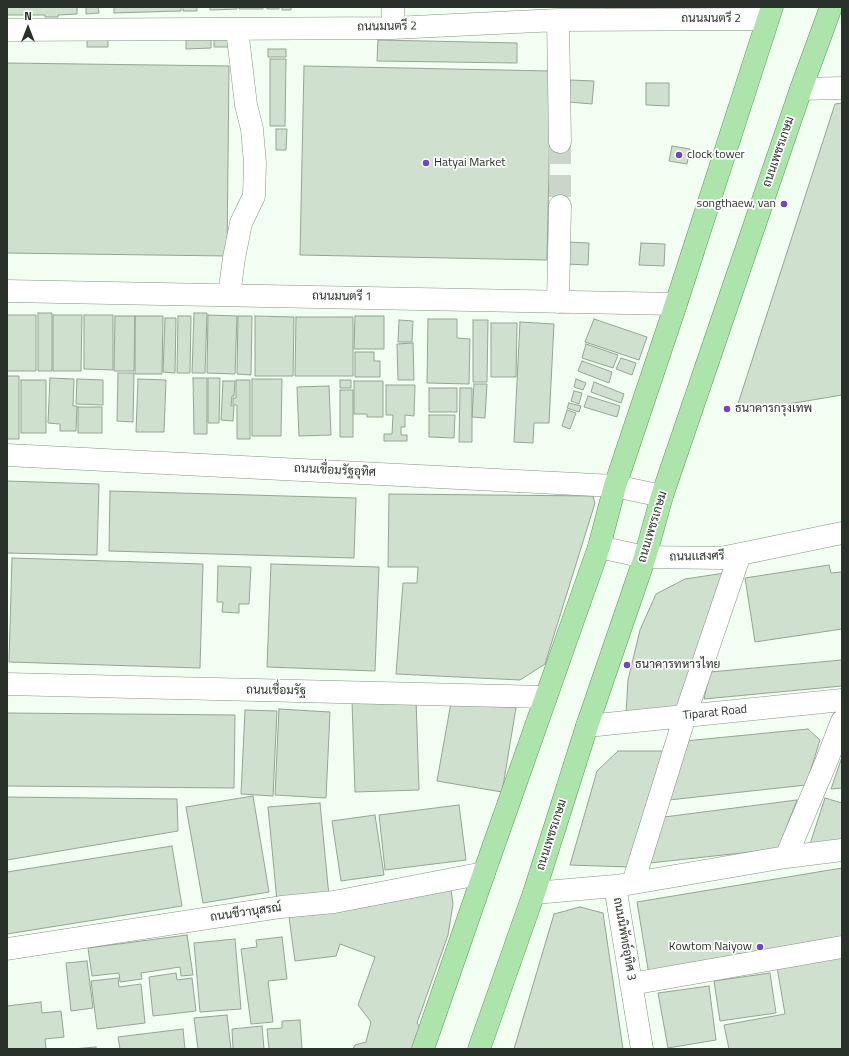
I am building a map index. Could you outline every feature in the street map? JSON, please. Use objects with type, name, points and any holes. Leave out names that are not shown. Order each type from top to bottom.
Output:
[{"type":"main road","name":"ถนนเพชรเกษม","points":[[479,1049],[534,893],[588,726],[645,558],[662,496],[801,89],[831,7]]},
{"type":"main road","points":[[423,1049],[599,547],[615,486],[676,304],[770,13]]},
{"type":"street","name":"ถนนมนตรี 2","points":[[7,30],[237,29],[393,17],[558,20],[770,13]]},
{"type":"street","points":[[558,20],[560,142]]},
{"type":"street","points":[[229,295],[241,223],[254,196],[255,163],[252,129],[246,105],[237,29]]},
{"type":"street","points":[[801,89],[842,88]]},
{"type":"street","points":[[558,302],[560,206]]},
{"type":"street","name":"ถนนมนตรี 1","points":[[7,291],[676,304]]},
{"type":"street","name":"ถนนเชื่อมรัฐอุทิศ","points":[[7,456],[615,486],[662,496]]},
{"type":"street","name":"ถนนเเสงศรี","points":[[599,547],[645,558],[721,558],[842,533]]},
{"type":"street","points":[[740,554],[685,716],[624,885],[786,857],[842,850]]},
{"type":"street","name":"ถนนเชื่อมรัฐ","points":[[7,684],[546,697]]},
{"type":"street","name":"Tiparat Road","points":[[588,726],[842,700]]},
{"type":"street","points":[[786,857],[842,721]]},
{"type":"street","name":"ถนนชีวานุสรณ์","points":[[7,949],[281,907],[334,902],[484,873]]},
{"type":"street","name":"ถนนนิพัทธ์อุทิศ 3","points":[[534,893],[624,885],[631,984],[642,1049]]},
{"type":"street","points":[[631,984],[842,947]]},
{"type":"building","points":[[7,7],[77,7],[77,14],[58,15],[58,17],[45,17],[45,15],[7,15]]},
{"type":"building","points":[[86,7],[98,7],[99,13],[86,14]]},
{"type":"building","points":[[114,7],[181,7],[181,11],[114,13]]},
{"type":"building","points":[[183,7],[197,7],[197,11],[183,11]]},
{"type":"building","points":[[210,7],[237,7],[237,9],[210,10]]},
{"type":"building","points":[[239,7],[263,7],[263,9],[239,9]]},
{"type":"building","points":[[267,7],[279,7],[279,9],[267,9]]},
{"type":"building","points":[[282,7],[291,7],[291,10],[282,10]]},
{"type":"building","points":[[607,7],[690,7],[690,12],[607,13]]},
{"type":"building","points":[[186,36],[211,36],[211,48],[186,49]]},
{"type":"building","points":[[214,36],[235,36],[235,47],[214,47]]},
{"type":"building","points":[[87,40],[108,40],[108,47],[87,47]]},
{"type":"building","points":[[378,40],[517,43],[517,63],[377,61]]},
{"type":"building","points":[[268,49],[286,49],[286,57],[268,57]]},
{"type":"building","points":[[270,59],[286,59],[285,126],[270,126]]},
{"type":"building","points":[[7,63],[229,66],[227,256],[7,253]]},
{"type":"building","name":"Hatyai Market","points":[[304,66],[551,71],[547,260],[300,255]]},
{"type":"building","points":[[570,80],[594,81],[592,104],[569,102]]},
{"type":"building","points":[[646,83],[669,83],[669,106],[646,105]]},
{"type":"building","points":[[842,103],[842,395],[735,413],[835,104]]},
{"type":"building","points":[[276,129],[287,129],[286,150],[276,150]]},
{"type":"building","name":"clock tower","points":[[672,146],[690,149],[687,164],[669,161]]},
{"type":"building","points":[[567,242],[589,243],[588,265],[566,264]]},
{"type":"building","points":[[641,243],[665,244],[664,266],[639,265]]},
{"type":"building","points":[[38,313],[52,313],[52,371],[38,371]]},
{"type":"building","points":[[194,313],[207,313],[205,373],[192,373]]},
{"type":"building","points":[[7,315],[36,315],[36,371],[7,371]]},
{"type":"building","points":[[53,315],[82,315],[81,371],[53,371]]},
{"type":"building","points":[[84,315],[113,315],[113,370],[84,369]]},
{"type":"building","points":[[208,315],[237,316],[235,374],[207,373]]},
{"type":"building","points":[[115,316],[135,316],[134,371],[114,371]]},
{"type":"building","points":[[135,316],[163,316],[162,374],[135,374]]},
{"type":"building","points":[[178,316],[191,316],[190,373],[177,373]]},
{"type":"building","points":[[238,316],[252,316],[251,375],[237,374]]},
{"type":"building","points":[[255,316],[294,317],[293,376],[255,376]]},
{"type":"building","points":[[355,316],[384,316],[384,349],[354,349]]},
{"type":"building","points":[[296,317],[353,317],[353,376],[295,376]]},
{"type":"building","points":[[165,318],[176,318],[175,373],[163,372]]},
{"type":"building","points":[[428,319],[457,319],[457,338],[470,339],[469,384],[427,383]]},
{"type":"building","points":[[594,319],[647,337],[639,360],[585,342]]},
{"type":"building","points":[[399,320],[413,321],[412,342],[398,342]]},
{"type":"building","points":[[473,320],[488,320],[487,382],[473,382]]},
{"type":"building","points":[[520,322],[554,324],[549,423],[534,423],[533,443],[514,442]]},
{"type":"building","points":[[491,323],[517,323],[516,377],[491,377]]},
{"type":"building","points":[[413,343],[414,380],[398,380],[397,344]]},
{"type":"building","points":[[586,344],[618,355],[613,368],[582,358]]},
{"type":"building","points":[[355,352],[374,352],[374,361],[380,361],[380,377],[355,377]]},
{"type":"building","points":[[621,358],[636,363],[632,375],[616,369]]},
{"type":"building","points":[[582,361],[612,372],[609,383],[578,371]]},
{"type":"building","points":[[118,373],[134,373],[133,422],[117,421]]},
{"type":"building","points":[[7,376],[19,376],[19,439],[7,439]]},
{"type":"building","points":[[50,378],[74,379],[73,406],[77,406],[76,431],[60,431],[60,424],[48,423]]},
{"type":"building","points":[[193,378],[207,378],[207,434],[194,434]]},
{"type":"building","points":[[208,378],[220,378],[219,423],[208,423]]},
{"type":"building","points":[[77,379],[103,380],[103,405],[76,404]]},
{"type":"building","points":[[138,379],[166,380],[164,432],[136,432]]},
{"type":"building","points":[[252,379],[282,379],[281,436],[252,436]]},
{"type":"building","points":[[576,379],[586,383],[583,390],[574,387]]},
{"type":"building","points":[[21,380],[46,380],[46,433],[21,433]]},
{"type":"building","points":[[236,380],[250,380],[250,439],[237,439],[237,405],[233,405],[233,398],[236,398]]},
{"type":"building","points":[[340,380],[351,380],[351,388],[340,388]]},
{"type":"building","points":[[223,381],[235,381],[234,396],[232,396],[231,406],[234,406],[233,421],[221,420]]},
{"type":"building","points":[[354,381],[383,381],[383,417],[367,417],[367,414],[354,414]]},
{"type":"building","points":[[594,382],[624,394],[621,403],[591,392]]},
{"type":"building","points":[[474,384],[487,384],[485,418],[472,417]]},
{"type":"building","points":[[386,385],[415,385],[414,416],[405,415],[405,427],[401,427],[401,435],[407,435],[407,441],[384,441],[384,434],[392,434],[393,415],[386,415]]},
{"type":"building","points":[[329,386],[331,435],[299,436],[297,387]]},
{"type":"building","points":[[429,388],[457,388],[457,412],[429,412]]},
{"type":"building","points":[[460,388],[472,388],[472,442],[459,442]]},
{"type":"building","points":[[340,390],[353,390],[353,437],[340,437]]},
{"type":"building","points":[[574,391],[582,393],[579,404],[571,401]]},
{"type":"building","points":[[588,396],[620,406],[617,417],[584,407]]},
{"type":"building","points":[[569,403],[581,406],[579,412],[567,408]]},
{"type":"building","points":[[78,407],[102,407],[102,433],[78,433]]},
{"type":"building","points":[[567,410],[576,413],[570,429],[562,426]]},
{"type":"building","points":[[429,415],[455,415],[454,438],[429,437]]},
{"type":"building","points":[[7,481],[99,484],[97,555],[7,553]]},
{"type":"building","points":[[110,491],[356,498],[354,558],[109,551]]},
{"type":"building","points":[[389,494],[593,496],[595,503],[545,664],[520,680],[396,674],[403,583],[417,583],[418,567],[388,567]]},
{"type":"building","points":[[12,558],[203,564],[200,668],[9,662]]},
{"type":"building","points":[[271,564],[379,567],[375,671],[267,667]]},
{"type":"building","points":[[829,565],[831,573],[842,572],[842,629],[755,642],[745,578]]},
{"type":"building","points":[[218,566],[251,567],[249,604],[239,604],[239,613],[222,612],[223,602],[217,602]]},
{"type":"building","points":[[725,573],[683,707],[626,714],[628,680],[640,630],[656,594],[685,579]]},
{"type":"building","points":[[842,660],[842,686],[704,699],[710,672]]},
{"type":"building","points":[[452,697],[516,708],[502,792],[437,781]]},
{"type":"building","points":[[416,699],[419,790],[355,792],[352,701]]},
{"type":"building","points":[[279,709],[330,712],[326,798],[275,795]]},
{"type":"building","points":[[245,710],[277,711],[273,796],[241,794]]},
{"type":"building","points":[[7,713],[235,715],[234,788],[7,786]]},
{"type":"building","points":[[808,729],[820,740],[806,785],[669,800],[685,741]]},
{"type":"building","points":[[618,751],[664,751],[629,867],[570,865],[597,771]]},
{"type":"building","points":[[842,757],[842,788],[831,789]]},
{"type":"building","points":[[253,796],[269,892],[203,903],[186,807]]},
{"type":"building","points":[[7,797],[177,799],[178,831],[7,860]]},
{"type":"building","points":[[825,798],[842,803],[842,844],[809,847]]},
{"type":"building","points":[[797,800],[778,849],[650,863],[664,817]]},
{"type":"building","points":[[320,803],[329,896],[277,901],[268,807]]},
{"type":"building","points":[[459,805],[466,860],[385,870],[379,815]]},
{"type":"building","points":[[375,815],[384,875],[341,881],[332,821]]},
{"type":"building","points":[[172,846],[182,906],[7,934],[7,872]]},
{"type":"building","points":[[842,868],[842,940],[649,975],[637,902]]},
{"type":"building","points":[[451,890],[453,904],[448,935],[417,1023],[423,1032],[414,1049],[353,1049],[355,1045],[366,1042],[371,1022],[358,1005],[375,957],[340,944],[336,956],[295,961],[288,910]]},
{"type":"building","points":[[580,907],[603,913],[623,1049],[514,1049],[554,914]]},
{"type":"building","points":[[187,935],[193,975],[181,976],[180,967],[141,973],[142,979],[120,982],[119,973],[92,976],[88,948]]},
{"type":"building","points":[[282,937],[287,979],[268,981],[273,1022],[251,1024],[241,949],[257,947],[256,940]]},
{"type":"building","points":[[235,939],[241,1009],[200,1012],[194,943]]},
{"type":"building","points":[[842,955],[842,1049],[729,1049],[724,1025],[785,1014],[777,967]]},
{"type":"building","points":[[87,961],[93,1008],[71,1011],[66,963]]},
{"type":"building","points":[[176,973],[177,980],[192,978],[196,1011],[153,1016],[149,977]]},
{"type":"building","points":[[770,973],[776,1013],[720,1021],[714,981]]},
{"type":"building","points":[[118,978],[119,987],[141,984],[145,1023],[97,1029],[91,981]]},
{"type":"building","points":[[709,986],[716,1040],[668,1048],[658,993]]},
{"type":"building","points":[[41,1002],[42,1013],[61,1011],[64,1037],[45,1039],[46,1049],[7,1049],[7,1006]]},
{"type":"building","points":[[227,1015],[231,1049],[198,1049],[194,1018]]},
{"type":"building","points":[[300,1020],[302,1049],[269,1049],[267,1029],[282,1028],[282,1021]]},
{"type":"building","points":[[262,1026],[264,1049],[233,1049],[232,1029]]},
{"type":"building","points":[[183,1029],[185,1049],[120,1049],[118,1037]]},
{"type":"building","points":[[96,1047],[96,1049],[72,1049]]},
{"type":"tunnel","points":[[560,142],[560,206]]},
{"type":"place","name":"clock tower","points":[[679,155]]},
{"type":"place","name":"Hatyai Market","points":[[426,163]]},
{"type":"place","name":"songthaew, van","points":[[784,204]]},
{"type":"place","name":"ธนาคารกรุงเทพ","points":[[727,409]]},
{"type":"place","name":"ธนาคารทหารไทย","points":[[627,665]]},
{"type":"place","name":"Kowtom Naiyow","points":[[760,947]]}]
